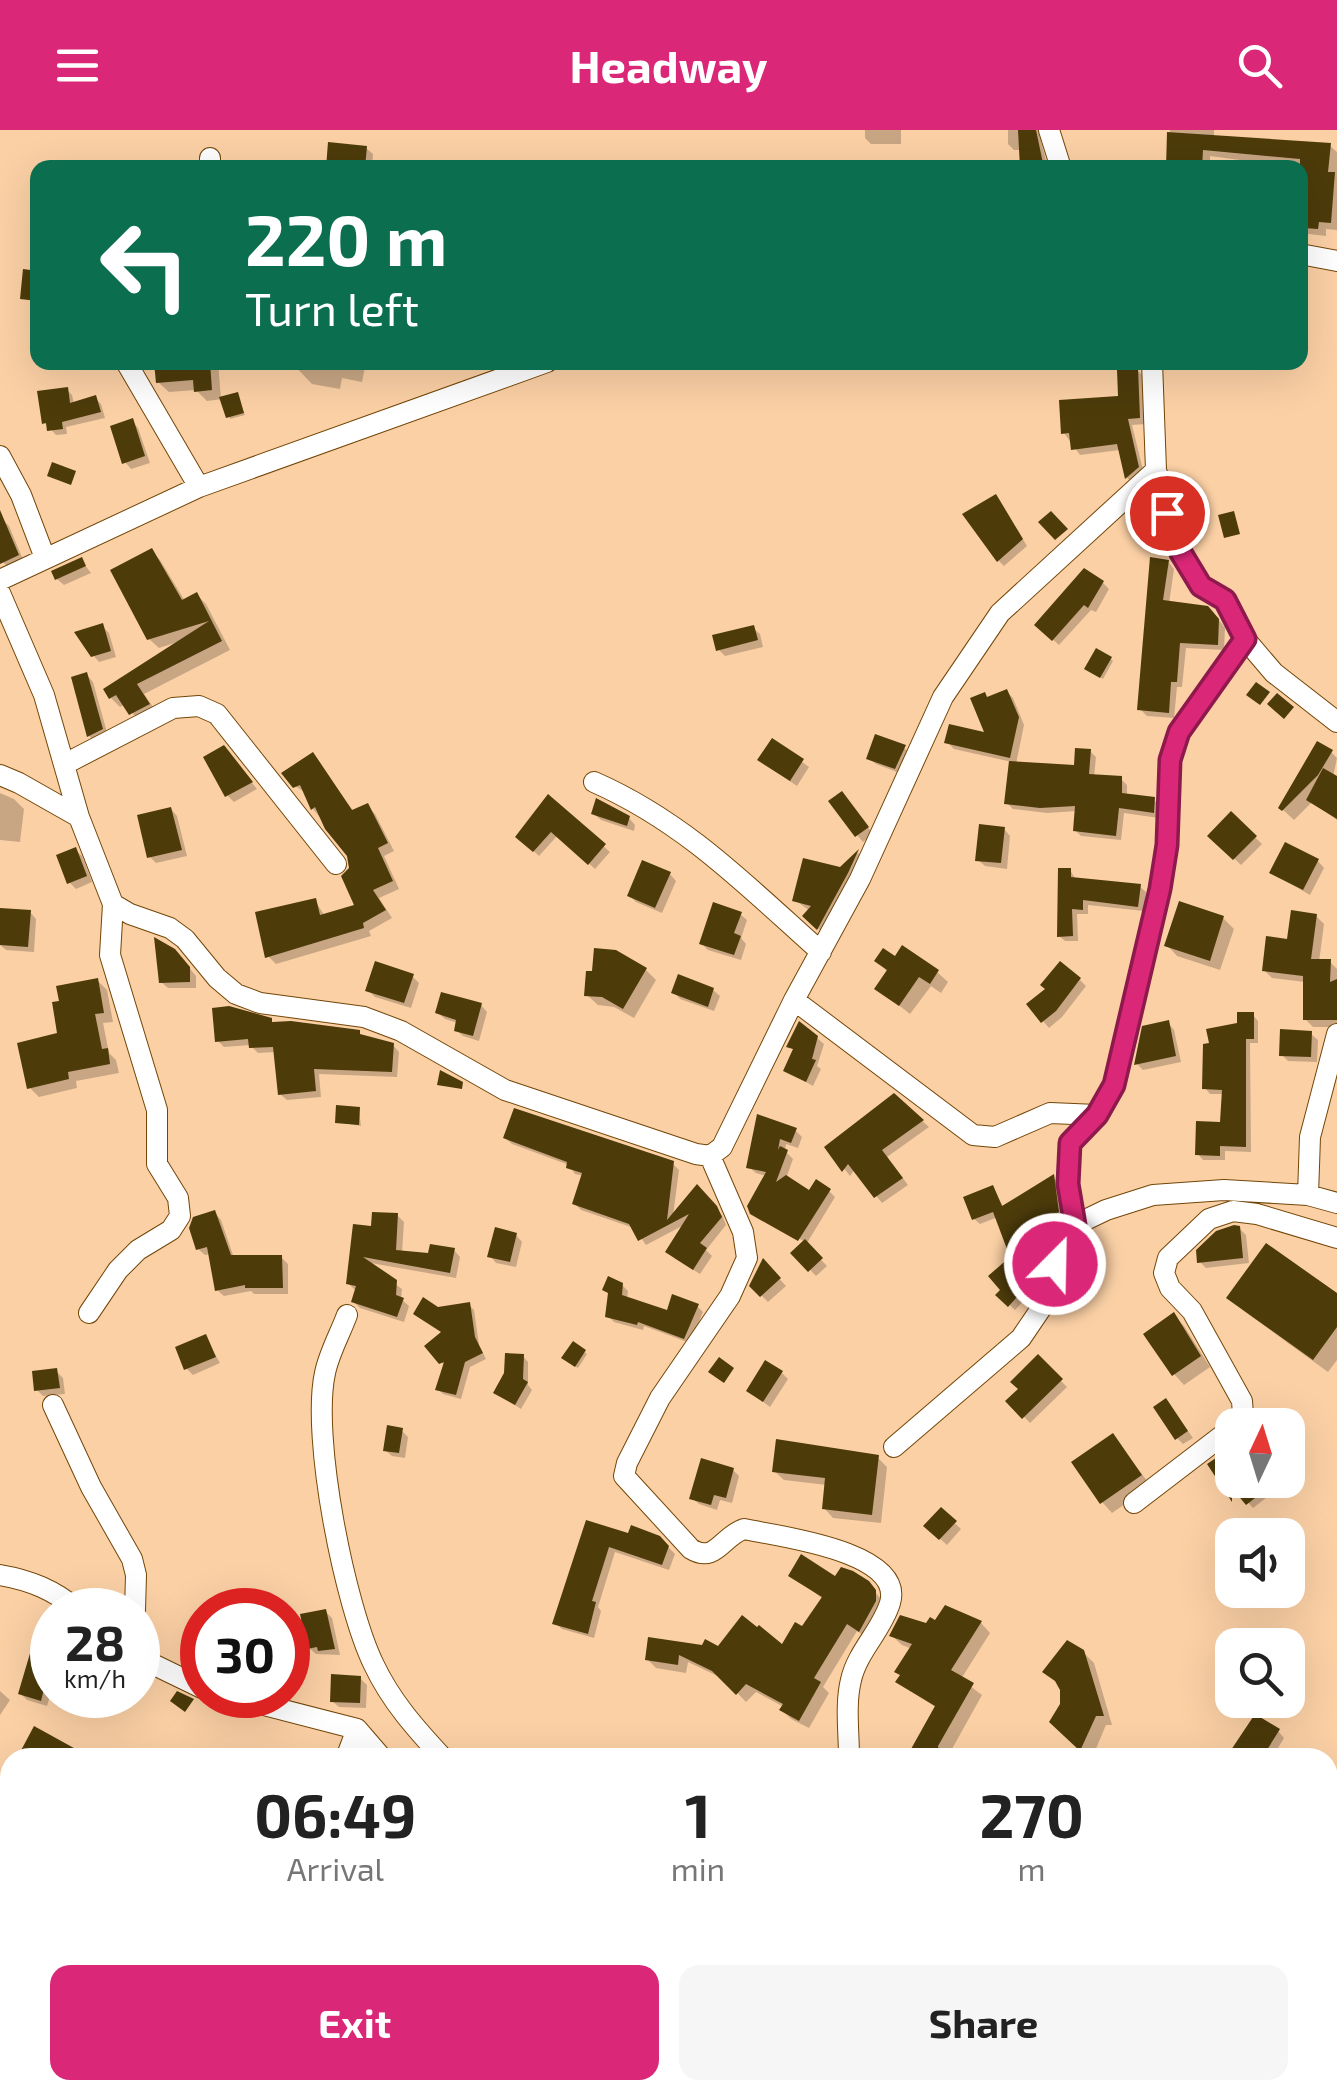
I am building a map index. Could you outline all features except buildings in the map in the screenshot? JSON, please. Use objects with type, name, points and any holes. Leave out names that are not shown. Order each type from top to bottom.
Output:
[{"type":"street","points":[[1049,130],[1058,160]]},
{"type":"street","points":[[1308,256],[1337,261]]},
{"type":"street","points":[[131,370],[200,486]]},
{"type":"street","points":[[0,580],[200,486],[524,370]]},
{"type":"street","points":[[1152,370],[1156,470],[1181,553],[1201,586],[1225,600],[1245,639],[1274,672],[1337,722]]},
{"type":"street","points":[[0,456],[21,494],[45,558]]},
{"type":"street","points":[[710,1156],[722,1147],[794,1000],[860,879],[943,697],[1000,613],[1156,470]]},
{"type":"street","points":[[0,592],[44,695],[79,817],[113,904],[110,955],[157,1110],[157,1164],[178,1198],[180,1216],[171,1230],[138,1250],[118,1270],[89,1313]]},
{"type":"street","points":[[1075,1225],[1068,1184],[1070,1143],[1097,1115],[1114,1085],[1160,889],[1167,845],[1170,760],[1179,732],[1245,639]]},
{"type":"street","points":[[64,764],[173,708],[199,706],[217,714],[336,864]]},
{"type":"street","points":[[0,775],[79,817]]},
{"type":"street","points":[[594,782],[668,821],[709,852],[821,952]]},
{"type":"street","points":[[113,904],[170,928],[236,994],[260,1003],[364,1017],[401,1031],[504,1090],[710,1156],[742,1232],[747,1258],[730,1296],[660,1398],[624,1476],[701,1555],[712,1554],[734,1532],[744,1529],[840,1549],[878,1570],[888,1582],[890,1604],[851,1678],[849,1748]]},
{"type":"street","points":[[794,1000],[973,1135],[995,1137],[1050,1113],[1097,1115]]},
{"type":"street","points":[[1308,1196],[1310,1137],[1337,1034]]},
{"type":"street","points":[[894,1447],[1020,1338],[1040,1310],[1061,1244],[1075,1225],[1153,1195],[1224,1190],[1308,1196],[1337,1203]]},
{"type":"street","points":[[1243,1408],[1192,1311],[1170,1288],[1164,1274],[1168,1258],[1209,1219],[1233,1211],[1257,1214],[1337,1238]]},
{"type":"street","points":[[347,1315],[325,1372],[321,1428],[338,1540],[352,1603],[374,1665],[406,1718],[434,1748]]},
{"type":"street","points":[[52,1404],[91,1487],[132,1559],[136,1588]]},
{"type":"street","points":[[1134,1503],[1215,1441]]},
{"type":"street","points":[[0,1575],[28,1580],[44,1588]]},
{"type":"street","points":[[310,1717],[357,1729],[373,1748]]},
{"type":"street","points":[[350,1748],[357,1729]]},
{"type":"route","points":[[1055,1264],[1061,1244],[1075,1225],[1068,1184],[1070,1143],[1097,1115],[1114,1085],[1160,889],[1167,845],[1170,760],[1179,732],[1245,639],[1225,600],[1201,586],[1181,553],[1167,513]]}]
